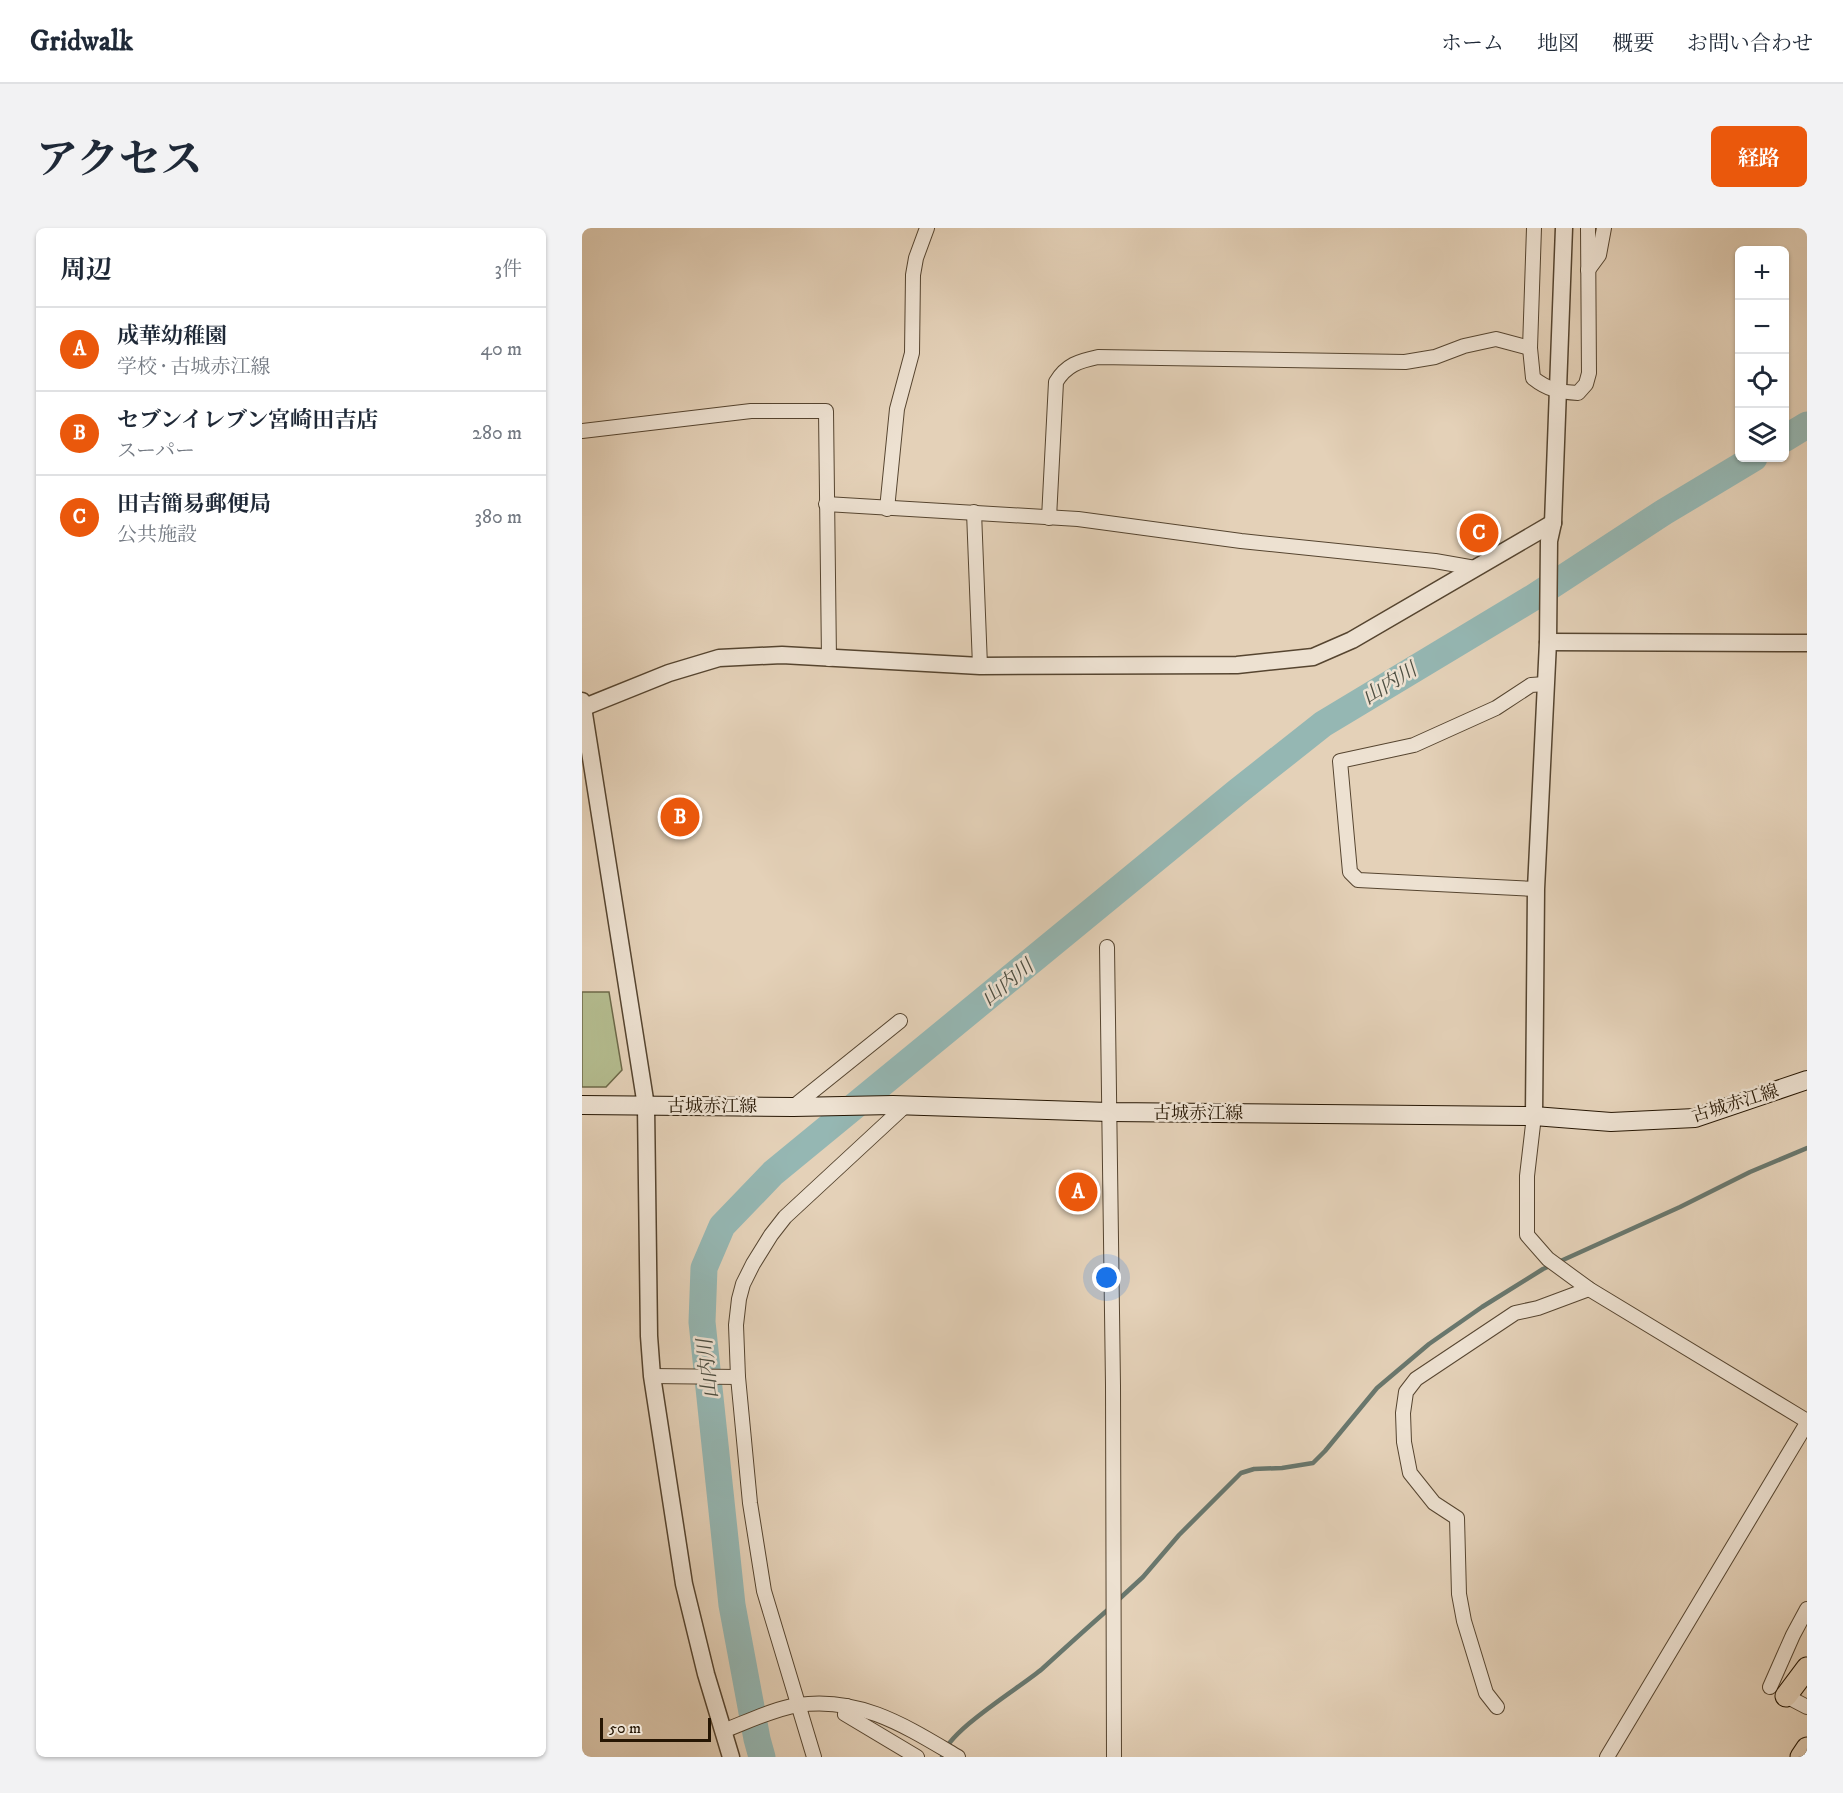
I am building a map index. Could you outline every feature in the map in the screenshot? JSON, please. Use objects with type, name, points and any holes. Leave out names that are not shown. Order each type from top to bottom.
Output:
[{"type":"main road","name":"古城赤江線","points":[[582,1106],[900,1105],[1108,1112],[1534,1116],[1611,1122],[1695,1118],[1806,1084]]},
{"type":"main road","points":[[1778,1692],[1807,1668]]},
{"type":"main road","points":[[1801,1757],[1807,1748]]},
{"type":"street","points":[[888,509],[897,409],[912,353],[916,258],[927,228]]},
{"type":"street","points":[[1534,228],[1530,348],[1533,378],[1543,386],[1558,392],[1578,393],[1586,384],[1589,374],[1588,228]]},
{"type":"street","points":[[1564,228],[1536,889],[1534,1116],[1527,1176],[1527,1235],[1548,1259],[1589,1289],[1807,1422],[1607,1757]]},
{"type":"street","points":[[1588,270],[1599,255],[1604,228]]},
{"type":"street","points":[[1049,518],[1056,382],[1061,373],[1072,364],[1082,360],[1098,357],[1405,362],[1435,357],[1464,346],[1496,339],[1530,348]]},
{"type":"street","points":[[582,431],[752,411],[826,411],[829,659]]},
{"type":"street","points":[[826,504],[1078,519],[1241,541],[1435,561],[1475,568]]},
{"type":"street","points":[[974,512],[980,666]]},
{"type":"street","points":[[731,1757],[730,1728],[706,1674],[684,1584],[652,1376],[646,1106],[582,705],[669,673],[719,658],[782,656],[980,666],[1237,665],[1313,657],[1352,640],[1553,523]]},
{"type":"street","points":[[1548,642],[1807,643]]},
{"type":"street","points":[[1536,889],[1358,880],[1350,872],[1340,761],[1414,745],[1496,708],[1531,685],[1545,684]]},
{"type":"street","points":[[1107,947],[1113,1385],[1114,1757]]},
{"type":"street","points":[[800,1107],[900,1021]]},
{"type":"street","points":[[814,1757],[793,1706],[764,1591],[750,1503],[738,1377],[736,1325],[739,1299],[743,1284],[753,1264],[785,1217],[900,1105]]},
{"type":"street","points":[[1497,1707],[1486,1694],[1459,1594],[1457,1518],[1434,1503],[1410,1473],[1404,1442],[1406,1392],[1416,1379],[1515,1313],[1538,1308],[1589,1289]]},
{"type":"street","points":[[652,1376],[738,1377]]},
{"type":"street","points":[[1807,1610],[1793,1635],[1778,1692],[1807,1707]]},
{"type":"street","points":[[730,1728],[793,1706],[833,1703],[891,1719],[958,1757]]},
{"type":"street","points":[[847,1706],[845,1714],[916,1757]]},
{"type":"green space","points":[[582,992],[609,992],[622,1070],[606,1087],[582,1087]]},
{"type":"waterway","name":"山内川","points":[[1789,436],[1807,425]]},
{"type":"waterway","name":"山内川","points":[[762,1757],[732,1605],[702,1322],[704,1268],[722,1226],[773,1173],[1323,724],[1534,597],[1664,512],[1747,462]]},
{"type":"waterway","points":[[1117,1601],[1143,1577],[1179,1535],[1241,1473],[1254,1469],[1282,1468],[1313,1463],[1377,1388],[1429,1344],[1482,1307],[1543,1269],[1680,1207],[1750,1172],[1807,1148]]},
{"type":"waterway","points":[[942,1757],[947,1746],[970,1722],[1042,1669],[1111,1607]]},
{"type":"place","name":"田吉簡易郵便局","points":[[1479,533]]},
{"type":"place","name":"セブンイレブン宮崎田吉店","points":[[680,817]]},
{"type":"place","name":"成華幼稚園","points":[[1078,1192]]}]
